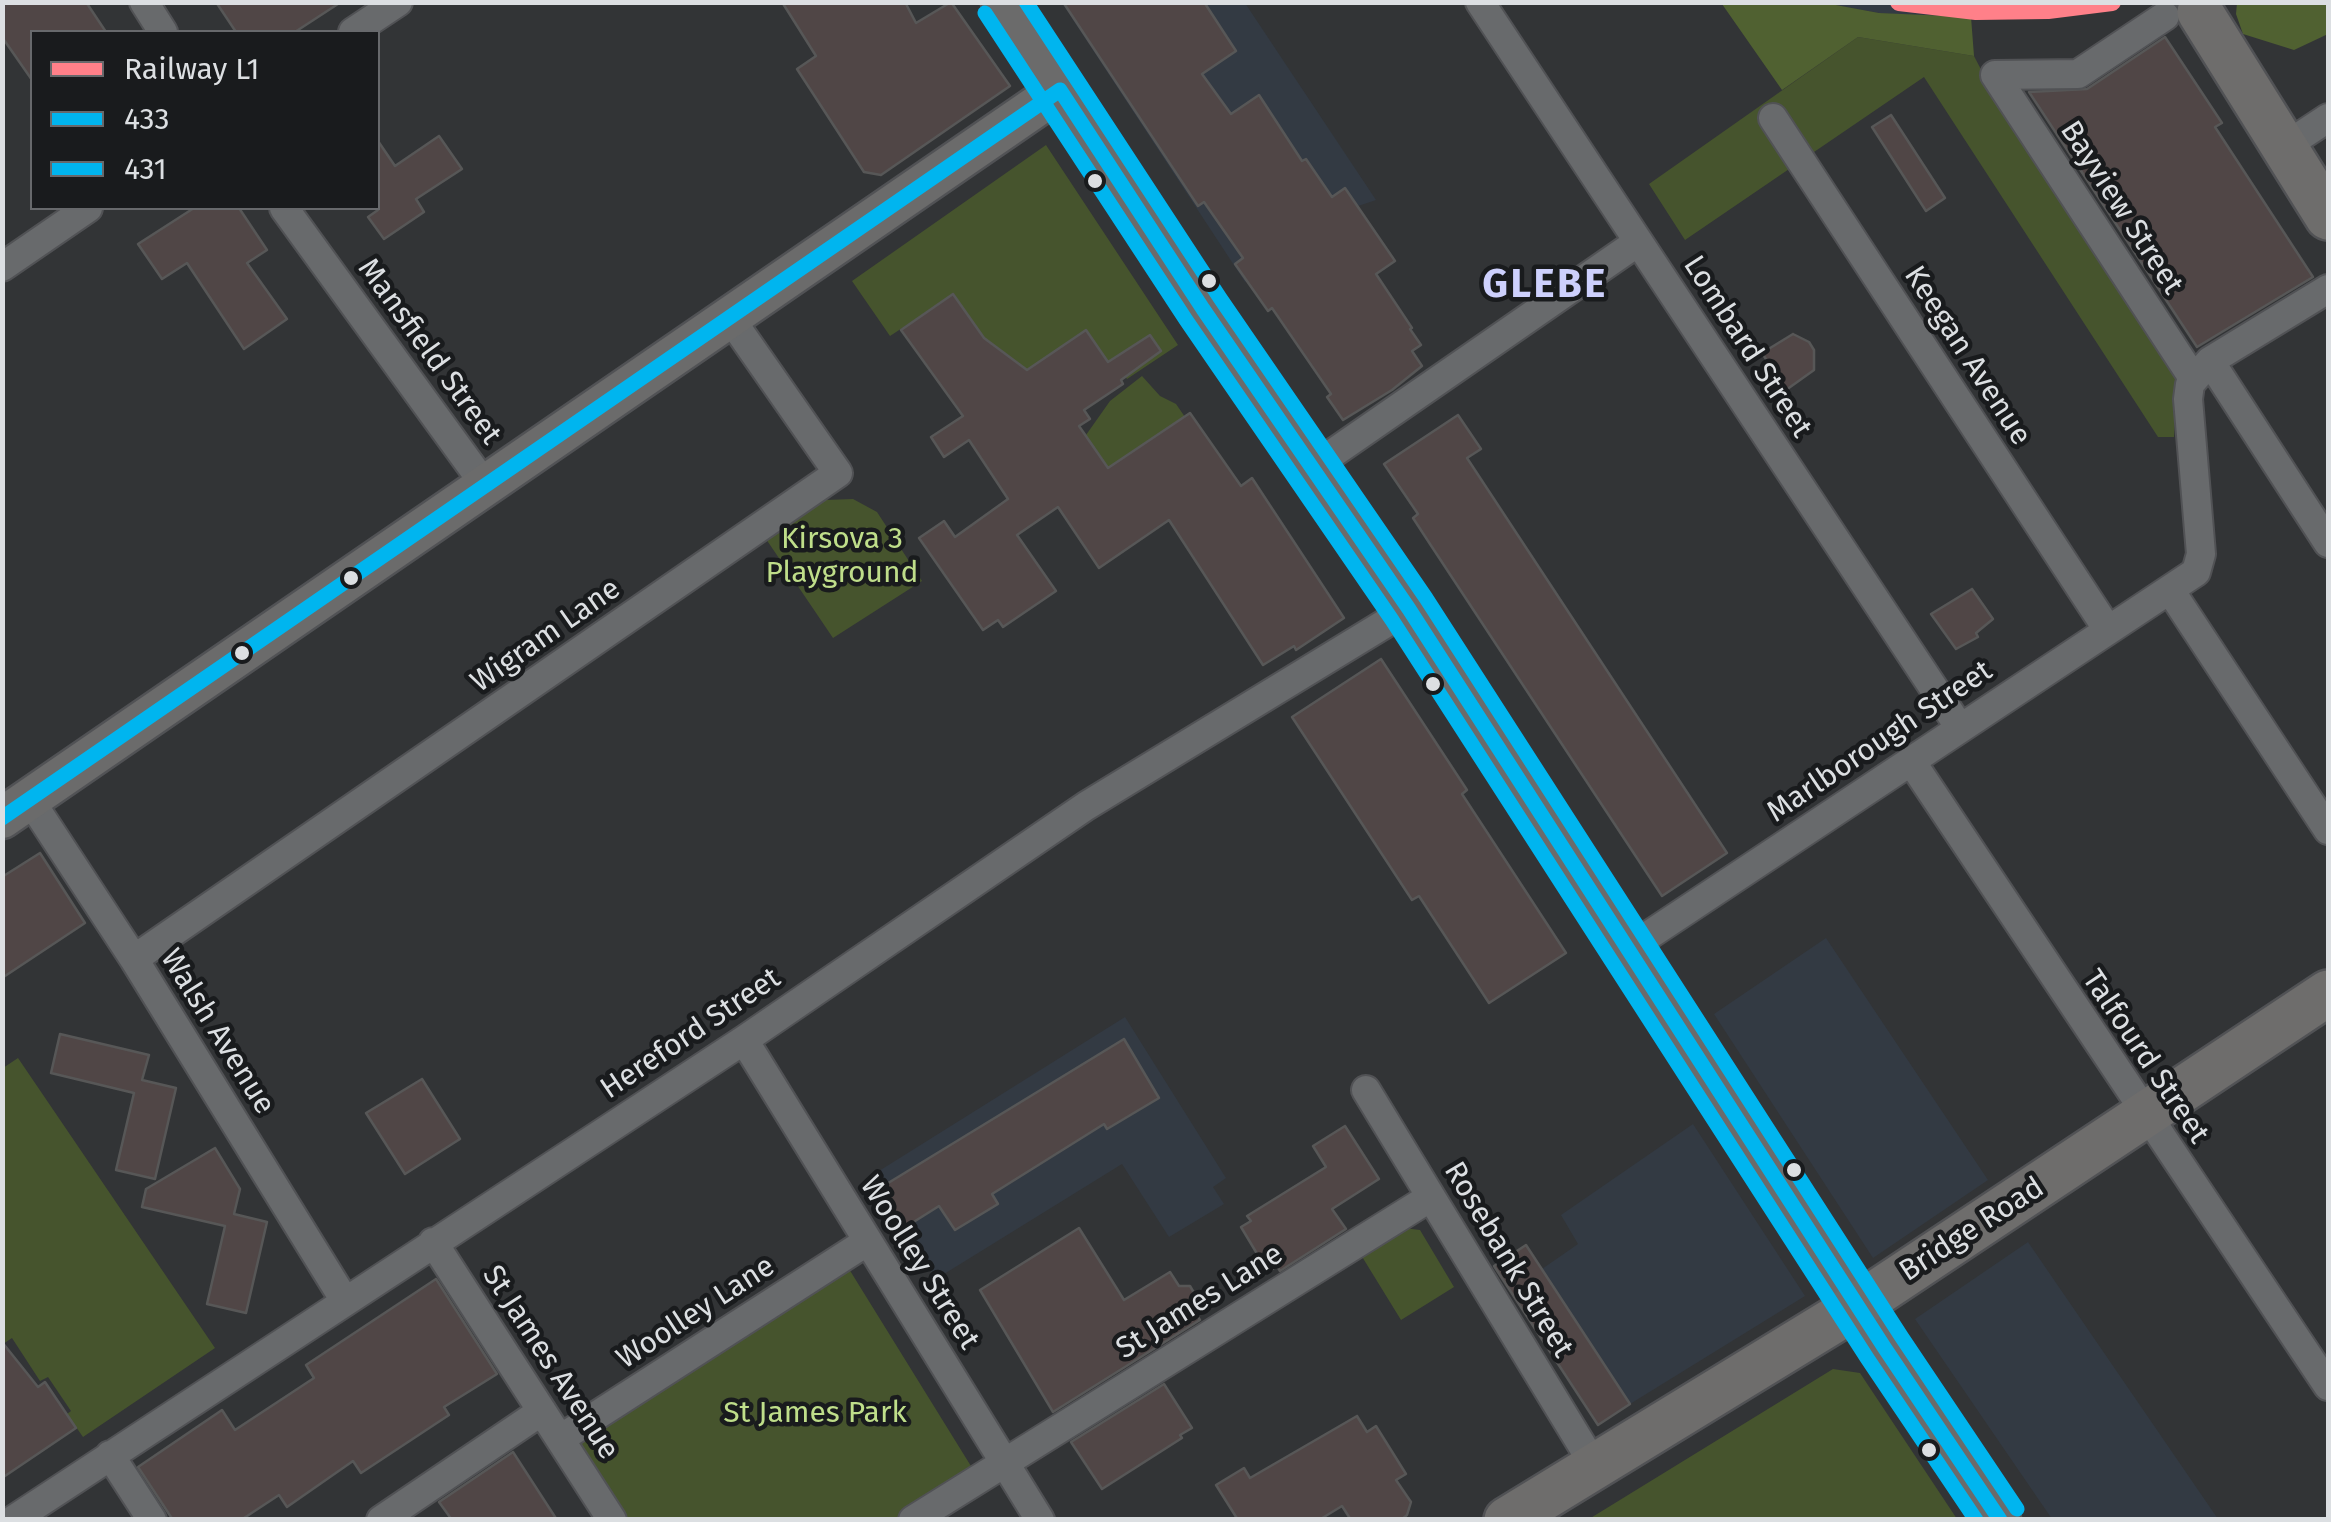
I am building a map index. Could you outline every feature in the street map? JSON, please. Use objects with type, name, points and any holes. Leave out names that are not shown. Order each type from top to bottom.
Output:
[{"type":"main road","points":[[2183,14],[2284,148],[2328,218]]},
{"type":"main road","name":"Bridge Road","points":[[1506,1520],[1857,1306],[2328,992]]},
{"type":"street","points":[[144,2],[163,30]]},
{"type":"street","points":[[356,30],[398,2]]},
{"type":"street","points":[[1002,2],[1203,308],[1314,467],[1857,1306],[2000,1520]]},
{"type":"street","name":"Lombard Street","points":[[1480,2],[1960,728]]},
{"type":"street","name":"Bayview Street","points":[[2183,14],[2078,74],[1995,75],[2328,544]]},
{"type":"street","points":[[16,809],[1060,90]]},
{"type":"street","name":"Keegan Avenue","points":[[1773,118],[2108,630]]},
{"type":"street","points":[[2284,148],[2328,118]]},
{"type":"street","points":[[2,267],[85,210]]},
{"type":"street","name":"Mansfield Street","points":[[285,210],[485,485]]},
{"type":"street","points":[[1314,467],[1638,242]]},
{"type":"street","points":[[2201,369],[2328,289]]},
{"type":"street","name":"Wigram Lane","points":[[134,959],[838,472],[730,318]]},
{"type":"street","name":"Marlborough Street","points":[[1628,949],[2196,572],[2201,560],[2188,400],[2201,369]]},
{"type":"street","points":[[2170,590],[2328,830]]},
{"type":"street","name":"Hereford Street","points":[[13,1520],[744,1040],[1086,806],[1408,610]]},
{"type":"street","name":"Talfourd Street","points":[[1911,761],[2328,1386]]},
{"type":"street","name":"Walsh Avenue","points":[[16,809],[134,959],[345,1300]]},
{"type":"street","name":"Woolley Street","points":[[744,1040],[1040,1520]]},
{"type":"street","name":"Rosebank Street","points":[[1366,1090],[1594,1465]]},
{"type":"street","name":"St James Lane","points":[[914,1520],[1431,1196]]},
{"type":"street","name":"Woolley Lane","points":[[560,1439],[868,1241]]},
{"type":"street","name":"St James Avenue","points":[[433,1242],[612,1520]]},
{"type":"street","points":[[381,1520],[542,1410]]},
{"type":"street","points":[[110,1455],[152,1520]]},
{"type":"shaded area","points":[[1062,3],[1245,3],[1376,200],[1358,206],[1245,282]]},
{"type":"shaded area","points":[[1825,3],[1972,3],[1971,17],[1954,18],[1879,13]]},
{"type":"shaded area","points":[[1826,938],[1988,1180],[1873,1258],[1714,1014]]},
{"type":"shaded area","points":[[1125,1017],[1226,1178],[1213,1187],[1224,1204],[1169,1237],[1122,1164],[936,1279],[871,1176]]},
{"type":"shaded area","points":[[1693,1124],[1805,1296],[1630,1404],[1542,1269],[1578,1244],[1561,1215]]},
{"type":"shaded area","points":[[2028,1242],[2218,1519],[2052,1519],[1915,1319]]},
{"type":"green space","points":[[1825,3],[1879,13],[1971,17],[1974,56],[1858,37],[1782,90],[1722,4]]},
{"type":"green space","points":[[2237,3],[2328,3],[2328,34],[2294,50],[2243,34],[2236,14]]},
{"type":"green space","points":[[1858,37],[1974,56],[2177,381],[2174,437],[2158,437],[1924,77],[1685,240],[1649,184]]},
{"type":"green space","points":[[1046,145],[1178,345],[1127,379],[1114,358],[1108,362],[1086,330],[1027,370],[974,332],[977,329],[954,294],[890,336],[852,281]]},
{"type":"green space","points":[[1142,376],[1160,396],[1176,404],[1185,417],[1108,468],[1093,447],[1054,457],[1086,435],[1110,401]]},
{"type":"green space","name":"Kirsova 3 Playground","points":[[853,499],[877,512],[922,581],[833,638],[766,539],[825,500]]},
{"type":"green space","points":[[18,1058],[215,1348],[83,1437],[48,1377],[40,1381],[12,1338],[3,1344],[3,1068]]},
{"type":"green space","points":[[1404,1228],[1420,1230],[1454,1287],[1401,1320],[1361,1255]]},
{"type":"green space","name":"St James Park","points":[[849,1269],[974,1471],[897,1519],[626,1519],[578,1442]]},
{"type":"green space","points":[[1833,1369],[1860,1373],[1957,1519],[1589,1519]]},
{"type":"building","points":[[2,2],[86,2],[105,30],[30,30],[30,77],[2,37]]},
{"type":"building","points":[[216,2],[341,2],[298,30],[235,30]]},
{"type":"building","points":[[782,2],[905,2],[916,23],[951,2],[1010,86],[881,175],[864,172],[797,69],[816,56]]},
{"type":"building","points":[[1063,2],[1204,2],[1236,51],[1202,74],[1231,114],[1259,95],[1302,161],[1306,159],[1332,197],[1345,188],[1395,261],[1376,274],[1421,345],[1412,351],[1422,366],[1343,420],[1327,397],[1331,394],[1272,308],[1268,311],[1235,264],[1243,258],[1204,202],[1198,206]]},
{"type":"building","points":[[2165,37],[2222,123],[2215,127],[2313,277],[2197,347],[2029,92],[2087,89]]},
{"type":"building","points":[[1891,115],[1945,198],[1926,211],[1872,127]]},
{"type":"building","points":[[439,136],[462,169],[416,199],[424,212],[384,239],[368,217],[380,210],[380,144],[395,166]]},
{"type":"building","points":[[191,210],[240,210],[267,250],[247,263],[287,319],[244,349],[187,263],[162,279],[138,244]]},
{"type":"building","points":[[953,294],[984,338],[1027,370],[1086,330],[1108,362],[1150,335],[1161,351],[1121,380],[1123,384],[1084,410],[1090,419],[1079,426],[1108,468],[1190,413],[1241,486],[1252,478],[1344,618],[1296,650],[1294,646],[1263,665],[1169,520],[1099,568],[1058,507],[1017,535],[1056,591],[1003,627],[998,620],[983,630],[919,538],[944,521],[955,537],[1008,499],[969,440],[944,457],[931,437],[963,416],[901,330]]},
{"type":"building","points":[[1793,334],[1809,342],[1814,350],[1814,370],[1786,390],[1762,353]]},
{"type":"building","points":[[1458,415],[1481,449],[1467,458],[1727,853],[1662,896],[1413,518],[1418,514],[1384,464]]},
{"type":"building","points":[[1972,589],[1993,619],[1976,633],[1978,637],[1956,649],[1931,614]]},
{"type":"building","points":[[1381,659],[1467,790],[1462,794],[1566,953],[1489,1003],[1419,896],[1412,900],[1292,717]]},
{"type":"building","points":[[40,853],[85,923],[2,978],[2,877]]},
{"type":"building","points":[[60,1034],[149,1055],[142,1080],[176,1088],[155,1179],[116,1170],[134,1093],[51,1073]]},
{"type":"building","points":[[1124,1039],[1159,1098],[1107,1129],[1104,1124],[992,1194],[998,1204],[955,1230],[939,1206],[904,1228],[880,1188]]},
{"type":"building","points":[[422,1079],[460,1139],[405,1174],[366,1113]]},
{"type":"building","points":[[1345,1126],[1379,1179],[1332,1209],[1346,1229],[1280,1271],[1277,1266],[1268,1272],[1241,1227],[1251,1221],[1247,1216],[1326,1167],[1313,1146]]},
{"type":"building","points":[[215,1148],[240,1189],[234,1214],[267,1222],[246,1313],[207,1304],[225,1226],[142,1207],[146,1189]]},
{"type":"building","points":[[1079,1228],[1124,1300],[1170,1272],[1179,1286],[1190,1286],[1197,1298],[1192,1308],[1200,1320],[1053,1412],[980,1290]]},
{"type":"building","points":[[1526,1245],[1630,1404],[1598,1425],[1494,1266]]},
{"type":"building","points":[[436,1279],[497,1374],[444,1407],[449,1415],[361,1473],[353,1461],[287,1507],[279,1495],[241,1520],[173,1520],[138,1467],[222,1410],[235,1430],[314,1378],[306,1365]]},
{"type":"building","points":[[2,1342],[38,1387],[45,1382],[76,1428],[2,1478]]},
{"type":"building","points":[[1164,1384],[1192,1428],[1102,1489],[1071,1442]]},
{"type":"building","points":[[1357,1416],[1367,1432],[1376,1426],[1406,1474],[1396,1480],[1411,1502],[1407,1515],[1401,1520],[1351,1520],[1342,1506],[1319,1520],[1238,1520],[1216,1485],[1244,1468],[1250,1478]]},
{"type":"building","points":[[513,1452],[557,1520],[452,1520],[439,1502]]},
{"type":"rail line","name":"L1","points":[[1899,2],[1976,11],[2048,10],[2112,2]]},
{"type":"transit line","points":[[1026,2],[1220,298],[1426,598],[1901,1336],[2017,1509]]},
{"type":"transit line","name":"431","points":[[985,13],[1186,320],[1392,620],[1867,1358],[1976,1520]]},
{"type":"transit line","name":"433","points":[[1060,90],[1203,309],[1409,609],[1884,1347],[2000,1520]]},
{"type":"transit line","name":"433","points":[[2,818],[1060,90]]},
{"type":"district","name":"GLEBE","points":[[1545,286]]}]
